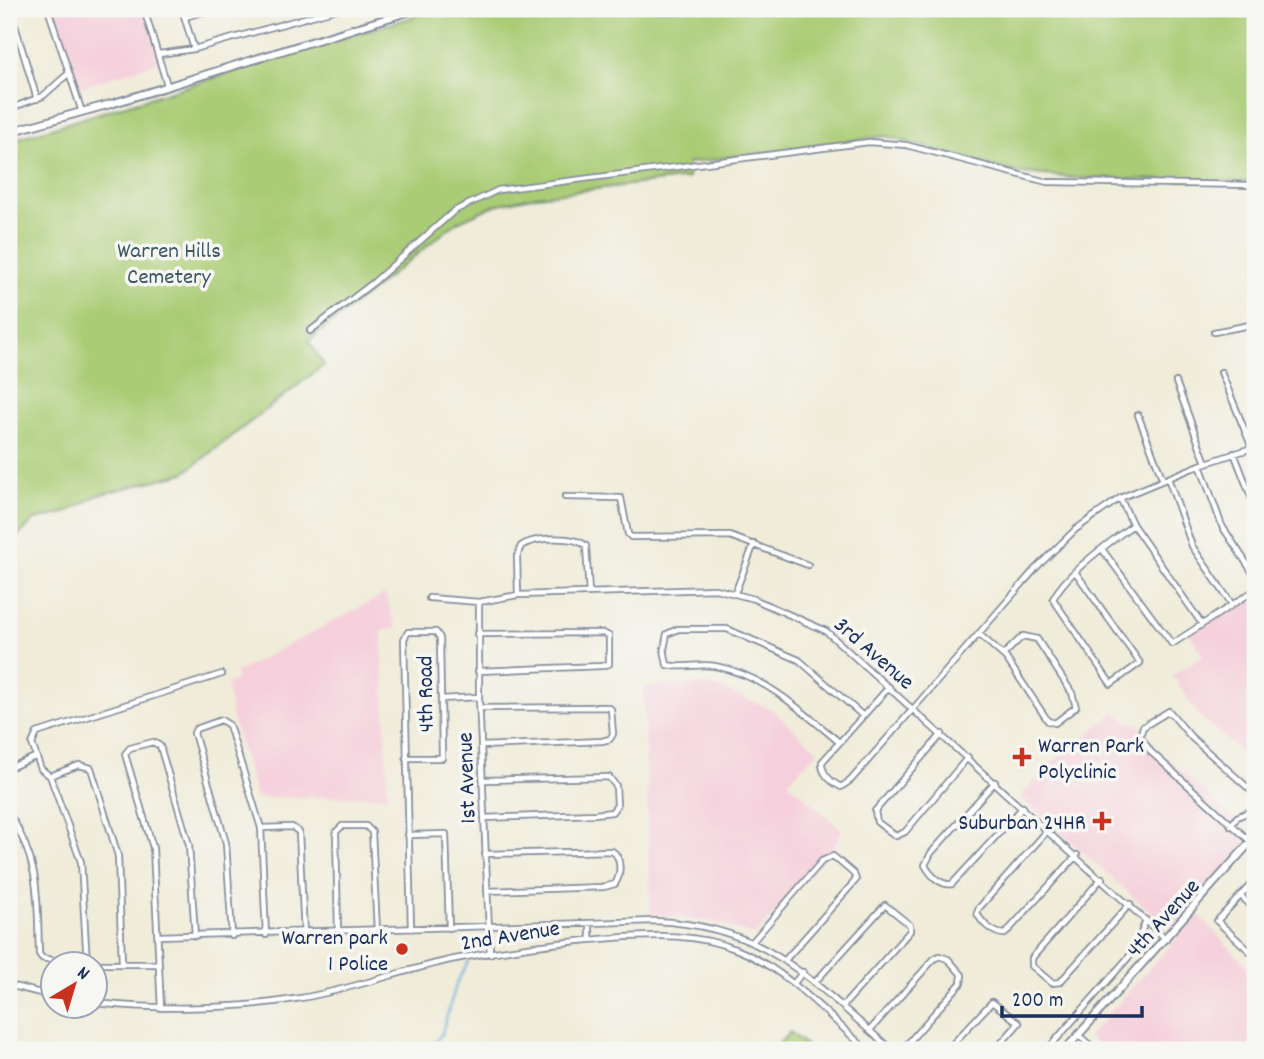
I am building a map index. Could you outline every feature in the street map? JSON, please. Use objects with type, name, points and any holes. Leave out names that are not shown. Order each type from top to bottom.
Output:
[{"type":"street","points":[[10,9],[37,99]]},
{"type":"street","points":[[60,9],[48,10],[82,112]]},
{"type":"street","points":[[144,9],[167,85]]},
{"type":"street","points":[[182,9],[194,49]]},
{"type":"street","points":[[185,17],[213,9]]},
{"type":"street","points":[[159,54],[194,49],[337,9]]},
{"type":"street","points":[[9,132],[417,9]]},
{"type":"street","points":[[9,109],[37,99],[69,73]]},
{"type":"street","points":[[310,331],[395,264],[438,223],[469,202],[498,190],[869,142],[906,145],[1047,182],[1255,185]]},
{"type":"street","points":[[1214,332],[1255,324]]},
{"type":"street","points":[[889,687],[825,758],[822,768],[841,787],[851,780],[1061,543],[1096,513],[1120,498],[1165,479],[1253,447],[1221,372]]},
{"type":"street","points":[[1176,382],[1206,463]]},
{"type":"street","points":[[1138,415],[1192,546],[1231,603]]},
{"type":"street","points":[[1234,453],[1255,507]]},
{"type":"street","points":[[1200,465],[1222,526],[1255,576]]},
{"type":"street","points":[[565,497],[621,498],[628,537],[719,535],[754,544],[807,565]]},
{"type":"street","points":[[1120,498],[1133,525],[1202,624]]},
{"type":"street","points":[[1076,573],[1140,663],[1111,684],[1053,603],[1056,594],[1076,573],[1133,525]]},
{"type":"street","points":[[518,595],[517,557],[521,546],[528,542],[571,539],[586,546],[589,593]]},
{"type":"street","points":[[736,593],[754,544]]},
{"type":"street","points":[[1102,549],[1172,643],[1255,590]]},
{"type":"street","name":"3rd Avenue","points":[[429,598],[479,602],[518,595],[699,589],[736,593],[822,629],[914,708],[1167,939]]},
{"type":"street","name":"1st Avenue","points":[[479,602],[478,671],[490,954]]},
{"type":"street","points":[[838,742],[790,701],[763,685],[713,665],[667,666],[664,649],[667,634],[678,629],[727,629],[799,660],[863,716]]},
{"type":"street","name":"4th Road","points":[[408,632],[436,632],[440,638],[441,699],[442,758],[405,758],[404,639],[408,632]]},
{"type":"street","points":[[477,634],[603,633],[608,636],[612,658],[609,664],[602,666],[478,671]]},
{"type":"street","points":[[979,634],[1003,655],[1048,721],[1055,723],[1076,707],[1072,693],[1037,639],[1023,636],[1003,655]]},
{"type":"street","points":[[86,950],[81,862],[50,776],[35,757],[32,744],[41,731],[222,674]]},
{"type":"street","points":[[441,699],[479,698]]},
{"type":"street","points":[[480,708],[607,707],[611,709],[613,734],[602,741],[481,746]]},
{"type":"street","points":[[1253,840],[1231,826],[1151,752],[1140,736],[1143,727],[1169,711],[1191,737],[1255,794]]},
{"type":"street","points":[[232,936],[226,843],[194,733],[196,729],[221,720],[229,725],[261,828],[266,935]]},
{"type":"street","points":[[942,734],[875,811],[877,822],[896,836],[905,832],[968,757]]},
{"type":"street","points":[[161,1008],[153,848],[125,754],[130,748],[153,742],[160,746],[189,845],[195,936]]},
{"type":"street","points":[[9,768],[35,757]]},
{"type":"street","points":[[405,758],[411,929]]},
{"type":"street","points":[[50,776],[79,765],[91,768],[118,856],[122,964]]},
{"type":"street","points":[[482,780],[609,777],[616,786],[617,805],[612,812],[484,818]]},
{"type":"street","points":[[995,782],[931,853],[925,865],[933,875],[942,883],[953,884],[1023,807]]},
{"type":"street","points":[[1231,826],[1237,817],[1255,809]]},
{"type":"street","points":[[9,813],[28,851],[38,887],[39,950]]},
{"type":"street","points":[[338,932],[336,832],[345,826],[366,826],[372,832],[377,930]]},
{"type":"street","points":[[261,828],[292,827],[299,832],[304,934]]},
{"type":"street","points":[[1048,830],[979,908],[980,919],[986,925],[999,934],[1007,932],[1077,855]]},
{"type":"street","points":[[408,835],[446,834],[449,928]]},
{"type":"street","name":"4th Avenue","points":[[1065,1050],[1253,840]]},
{"type":"street","points":[[485,854],[612,851],[617,854],[620,872],[615,884],[604,887],[487,891]]},
{"type":"street","points":[[752,941],[831,855],[854,874],[856,880],[786,959]]},
{"type":"street","points":[[1101,878],[1032,958],[1032,966],[1037,972],[1052,983],[1060,982],[1129,904]]},
{"type":"street","points":[[1255,880],[1217,921],[1255,956]]},
{"type":"street","points":[[1241,896],[1255,910]]},
{"type":"street","points":[[816,981],[885,905],[910,925],[911,930],[844,1006]]},
{"type":"street","points":[[1047,1050],[1134,951],[1146,920]]},
{"type":"street","points":[[159,936],[676,922],[718,929],[752,941],[786,959],[816,981],[892,1050]]},
{"type":"street","points":[[590,925],[590,940]]},
{"type":"street","name":"2nd Avenue","points":[[108,1004],[161,1008],[243,1007],[299,999],[455,960],[490,954],[590,940],[654,935],[690,937],[737,950],[794,984],[867,1050]]},
{"type":"street","points":[[870,1030],[934,959],[939,956],[948,959],[962,975],[961,983],[902,1050]]},
{"type":"street","points":[[108,964],[159,964]]},
{"type":"street","points":[[794,984],[803,972]]},
{"type":"street","points":[[9,985],[38,992]]},
{"type":"street","points":[[947,1050],[992,1002],[1019,1023],[995,1050]]},
{"type":"street","points":[[1078,1035],[1096,1050]]},
{"type":"shaded area","points":[[55,9],[147,9],[164,60],[79,88]]},
{"type":"shaded area","points":[[1255,592],[1255,764],[1199,716],[1172,675],[1203,656],[1190,634]]},
{"type":"shaded area","points":[[385,594],[396,628],[382,631],[388,796],[256,798],[231,714],[227,684],[237,680],[235,673]]},
{"type":"shaded area","points":[[709,684],[771,709],[818,751],[788,782],[842,830],[835,845],[755,936],[711,922],[651,914],[643,686]]},
{"type":"shaded area","points":[[1116,712],[1124,720],[1140,726],[1157,749],[1244,827],[1242,841],[1246,845],[1171,930],[1020,797],[1051,763]]},
{"type":"shaded area","points":[[1198,914],[1255,975],[1255,1050],[1104,1050],[1088,1037]]},
{"type":"green space","name":"Warren Hills Cemetery","points":[[438,9],[1243,9],[1255,21],[1255,182],[1075,178],[1014,172],[886,136],[688,163],[688,178],[536,196],[495,205],[457,222],[309,341],[324,365],[184,473],[98,495],[68,512],[35,520],[9,544],[9,141]]},
{"type":"green space","points":[[790,1032],[811,1050],[773,1050]]},
{"type":"waterway","points":[[430,1050],[442,1033],[456,985],[468,962]]},
{"type":"place","name":"Warren Park Polyclinic","points":[[1022,757]]},
{"type":"place","name":"Suburban 24HR","points":[[1102,821]]},
{"type":"place","name":"Warren park 1 Police","points":[[402,949]]}]
